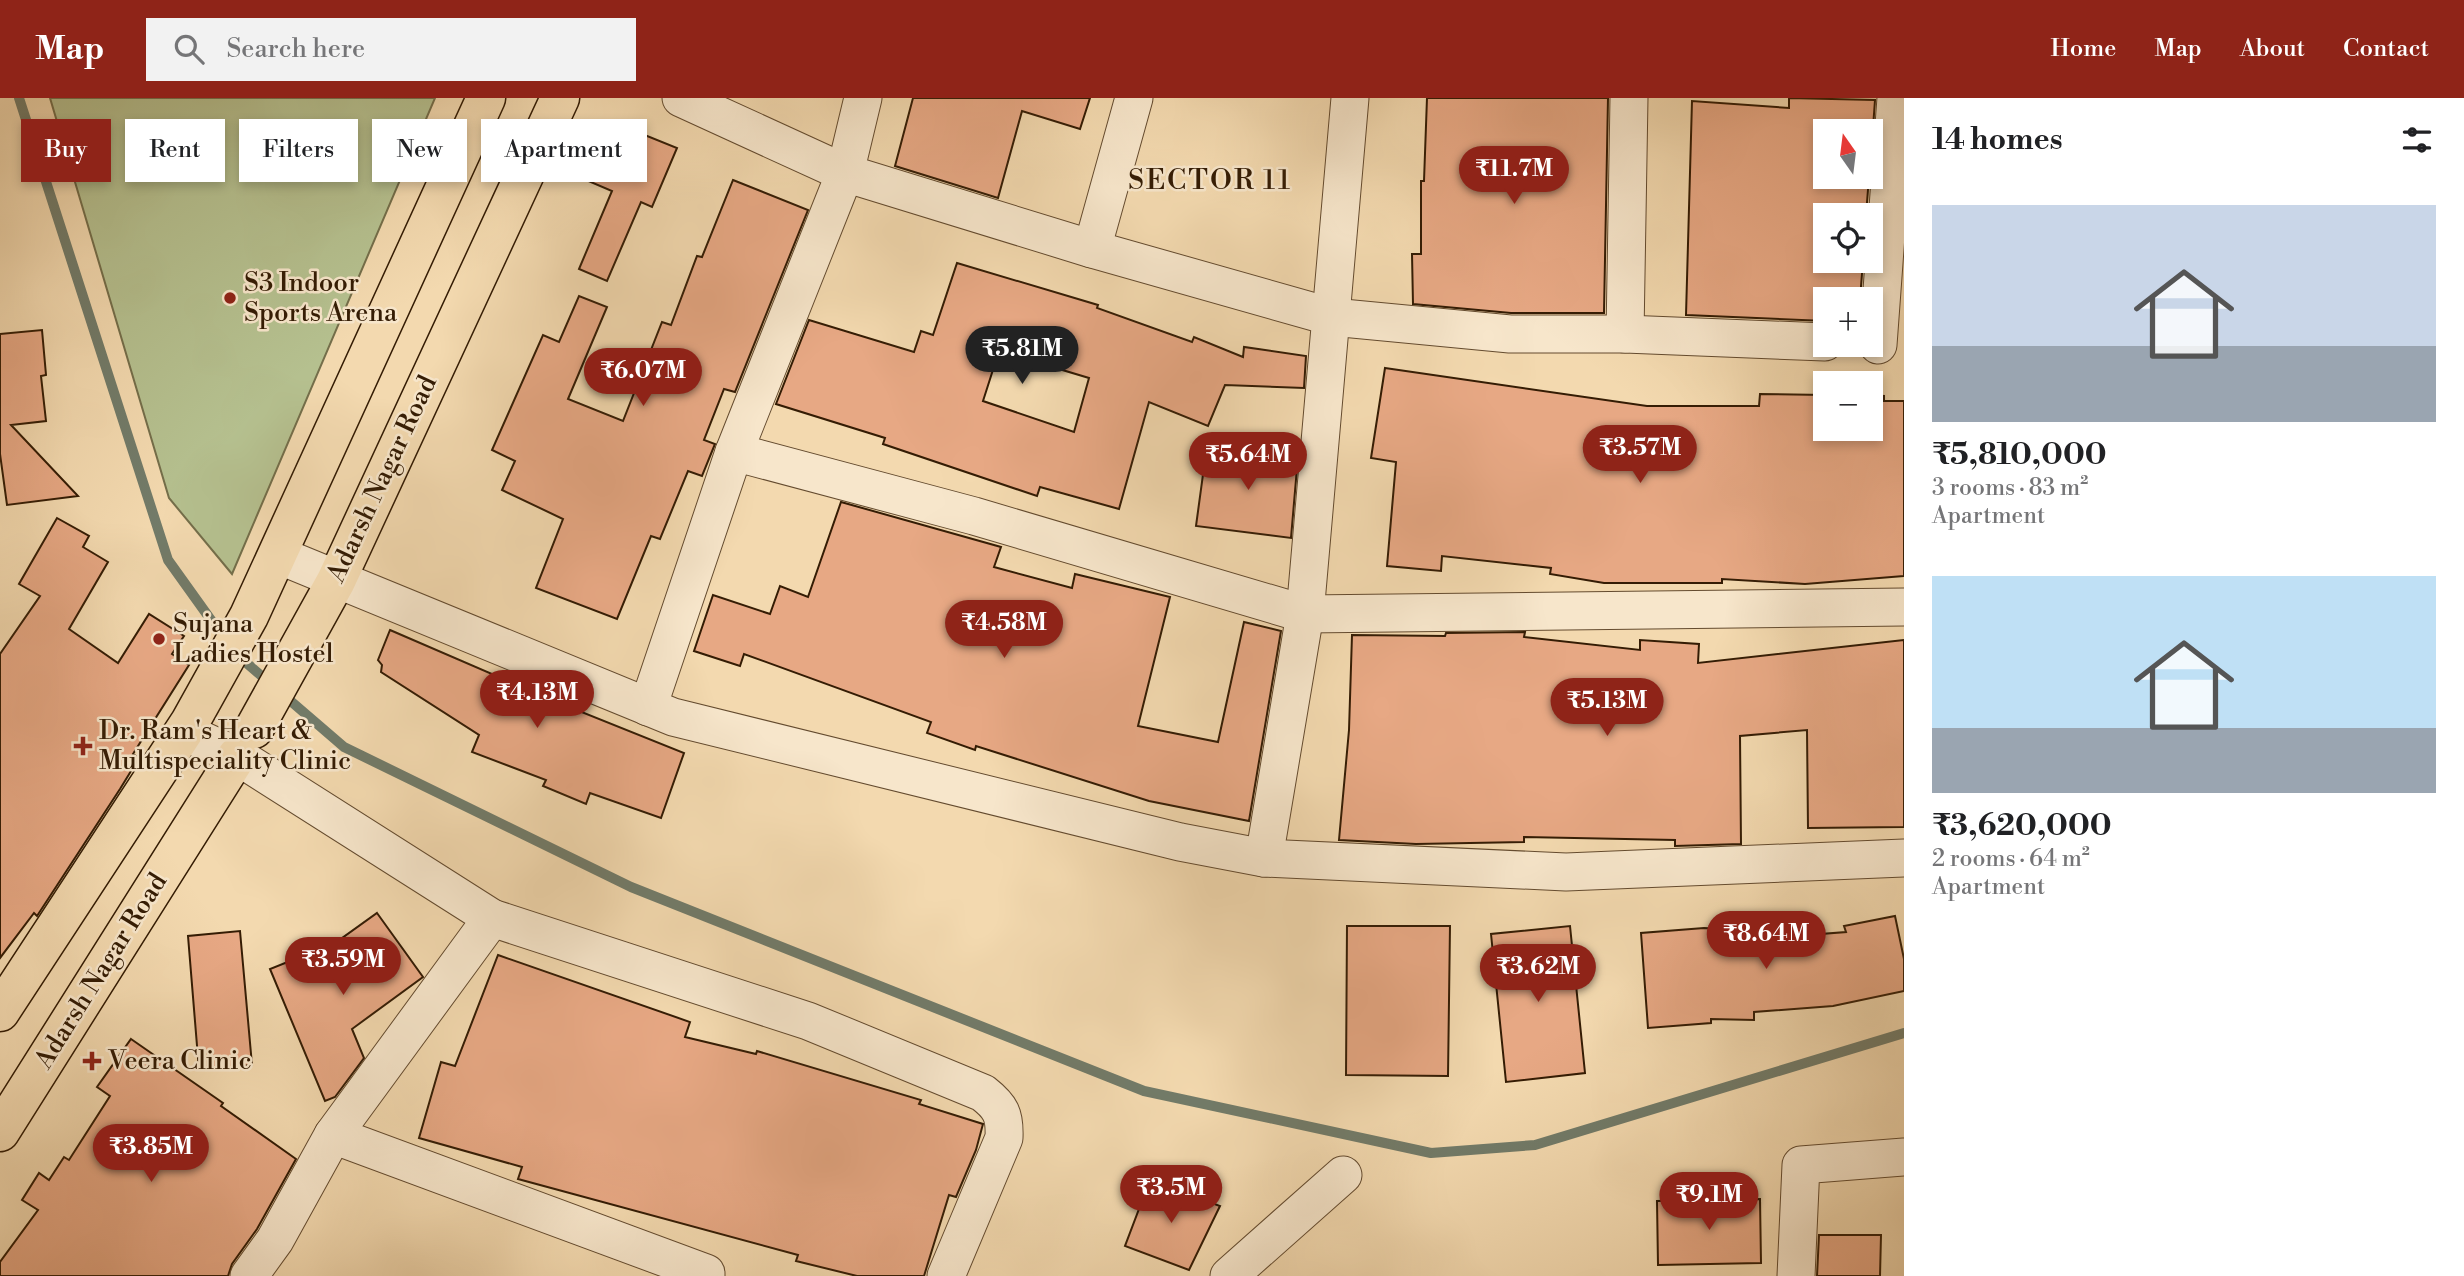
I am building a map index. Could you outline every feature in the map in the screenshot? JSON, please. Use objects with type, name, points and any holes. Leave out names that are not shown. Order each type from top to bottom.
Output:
[{"type":"main road","points":[[0,1012],[187,727],[249,616],[486,98]]},
{"type":"main road","name":"Adarsh Nagar Road","points":[[0,1132],[246,742],[336,581],[560,98]]},
{"type":"street","points":[[681,98],[845,173],[1092,249],[1332,317],[1510,334],[1625,334],[1813,342]]},
{"type":"street","points":[[648,707],[734,452],[845,173],[863,98]]},
{"type":"street","points":[[1092,249],[1134,98]]},
{"type":"street","points":[[1264,858],[1305,614],[1350,98]]},
{"type":"street","points":[[1625,334],[1629,98]]},
{"type":"street","points":[[1884,344],[1896,98]]},
{"type":"street","points":[[734,452],[974,516],[1305,614],[1904,607]]},
{"type":"street","points":[[278,555],[673,717],[1166,839],[1264,858],[1566,872],[1904,858]]},
{"type":"street","points":[[187,727],[246,742],[492,918],[808,1020],[983,1093],[999,1105],[1005,1117],[1004,1138],[946,1276]]},
{"type":"street","points":[[249,1276],[275,1240],[333,1135],[492,918]]},
{"type":"street","points":[[333,1135],[710,1275]]},
{"type":"street","points":[[1796,1276],[1801,1165],[1904,1157]]},
{"type":"street","points":[[1228,1276],[1343,1175]]},
{"type":"green space","name":"S3 Indoor Sports Arena","points":[[50,98],[435,98],[426,119],[372,119],[372,182],[399,182],[232,574],[169,498],[75,182],[111,182],[111,119],[56,119]]},
{"type":"building","points":[[913,98],[1090,98],[1080,129],[1022,111],[998,198],[895,166]]},
{"type":"building","points":[[1427,98],[1608,98],[1604,313],[1511,313],[1413,304],[1412,254],[1421,254],[1421,181],[1424,181]]},
{"type":"building","points":[[1789,98],[1875,100],[1874,119],[1813,119],[1813,189],[1868,189],[1867,203],[1813,203],[1813,273],[1862,273],[1861,287],[1813,287],[1813,320],[1686,315],[1692,101],[1789,108]]},
{"type":"building","points":[[647,136],[677,148],[652,207],[641,202],[607,281],[579,269],[612,191],[591,182],[647,182]]},
{"type":"building","points":[[733,180],[808,210],[735,392],[724,389],[704,440],[715,444],[702,476],[688,471],[660,539],[651,536],[617,619],[536,588],[563,519],[502,490],[515,461],[492,450],[543,335],[559,342],[579,296],[607,307],[568,399],[623,421],[662,322],[671,325],[697,256],[702,257]]},
{"type":"building","points":[[957,263],[1098,305],[1097,308],[1192,342],[1194,337],[1243,357],[1244,347],[1306,356],[1304,388],[1225,385],[1208,426],[1149,402],[1119,509],[1040,487],[1037,496],[883,444],[885,438],[776,404],[809,320],[914,352],[921,331],[933,335]],"holes":[[[999,351],[1089,378],[1074,432],[983,401]]]},
{"type":"building","points":[[42,330],[46,375],[41,376],[46,421],[11,425],[78,496],[7,505],[0,454],[0,334]]},
{"type":"building","points":[[1385,368],[1647,406],[1759,406],[1760,394],[1813,395],[1813,441],[1883,441],[1884,396],[1884,401],[1904,401],[1904,576],[1805,584],[1722,579],[1722,583],[1604,583],[1550,574],[1551,568],[1442,556],[1441,571],[1387,566],[1396,462],[1371,458]]},
{"type":"building","points":[[1207,445],[1298,456],[1291,538],[1196,526]]},
{"type":"building","points":[[841,502],[1001,547],[994,567],[1072,588],[1075,574],[1170,597],[1138,726],[1218,742],[1244,622],[1281,631],[1249,821],[1149,801],[976,746],[975,750],[927,733],[931,722],[744,654],[740,666],[694,651],[713,595],[770,614],[780,586],[808,597]]},
{"type":"building","points":[[57,518],[89,536],[83,547],[108,562],[69,629],[118,663],[149,614],[184,636],[172,654],[189,665],[133,754],[139,758],[120,789],[37,916],[34,913],[0,958],[0,654],[40,596],[19,584]]},
{"type":"building","points":[[390,630],[501,678],[503,672],[557,692],[554,701],[684,753],[661,818],[590,793],[586,804],[543,786],[546,780],[472,752],[479,735],[381,672],[382,665],[378,660]]},
{"type":"building","points":[[1525,632],[1524,637],[1640,650],[1640,640],[1699,644],[1698,663],[1904,640],[1904,827],[1808,828],[1807,730],[1740,736],[1741,844],[1675,846],[1675,840],[1524,837],[1524,842],[1416,844],[1339,840],[1349,730],[1352,635],[1445,636],[1446,633]]},
{"type":"building","points":[[377,913],[423,977],[352,1029],[364,1058],[335,1097],[325,1101],[270,969],[335,943]]},
{"type":"building","points":[[1895,916],[1904,959],[1904,991],[1833,1006],[1754,1012],[1754,1020],[1711,1019],[1711,1023],[1648,1028],[1641,933],[1704,928],[1756,931],[1756,939],[1846,932],[1844,926]]},
{"type":"building","points":[[1347,926],[1450,926],[1448,1076],[1346,1075]]},
{"type":"building","points":[[1570,926],[1585,1073],[1506,1082],[1491,934]]},
{"type":"building","points":[[240,931],[252,1065],[199,1070],[188,936]]},
{"type":"building","points":[[498,955],[690,1022],[685,1037],[756,1054],[757,1051],[921,1100],[919,1104],[983,1124],[976,1150],[956,1197],[949,1195],[924,1276],[857,1276],[796,1261],[798,1255],[518,1179],[522,1167],[419,1138],[441,1062],[455,1066]]},
{"type":"building","points":[[131,1039],[223,1103],[221,1106],[296,1159],[257,1229],[232,1264],[228,1276],[0,1276],[0,1262],[38,1210],[22,1200],[39,1173],[49,1180],[64,1157],[69,1160],[110,1096],[97,1087]]},
{"type":"building","points":[[1150,1180],[1220,1206],[1189,1270],[1125,1246]]},
{"type":"building","points":[[1760,1199],[1761,1263],[1658,1265],[1657,1201]]},
{"type":"building","points":[[1819,1235],[1881,1235],[1880,1276],[1817,1276]]},
{"type":"waterway","points":[[19,98],[168,560],[226,641]]},
{"type":"waterway","points":[[236,654],[344,747],[631,887],[1144,1091],[1431,1153],[1535,1145],[1904,1033]]},
{"type":"place","name":"S3 Indoor Sports Arena","points":[[230,298]]},
{"type":"place","name":"Sujana Ladies Hostel","points":[[159,639]]},
{"type":"place","name":"Dr. Ram's Heart & Multispeciality Clinic","points":[[83,746]]},
{"type":"place","name":"Veera Clinic","points":[[92,1061]]},
{"type":"district","name":"SECTOR 11","points":[[1210,180]]}]
